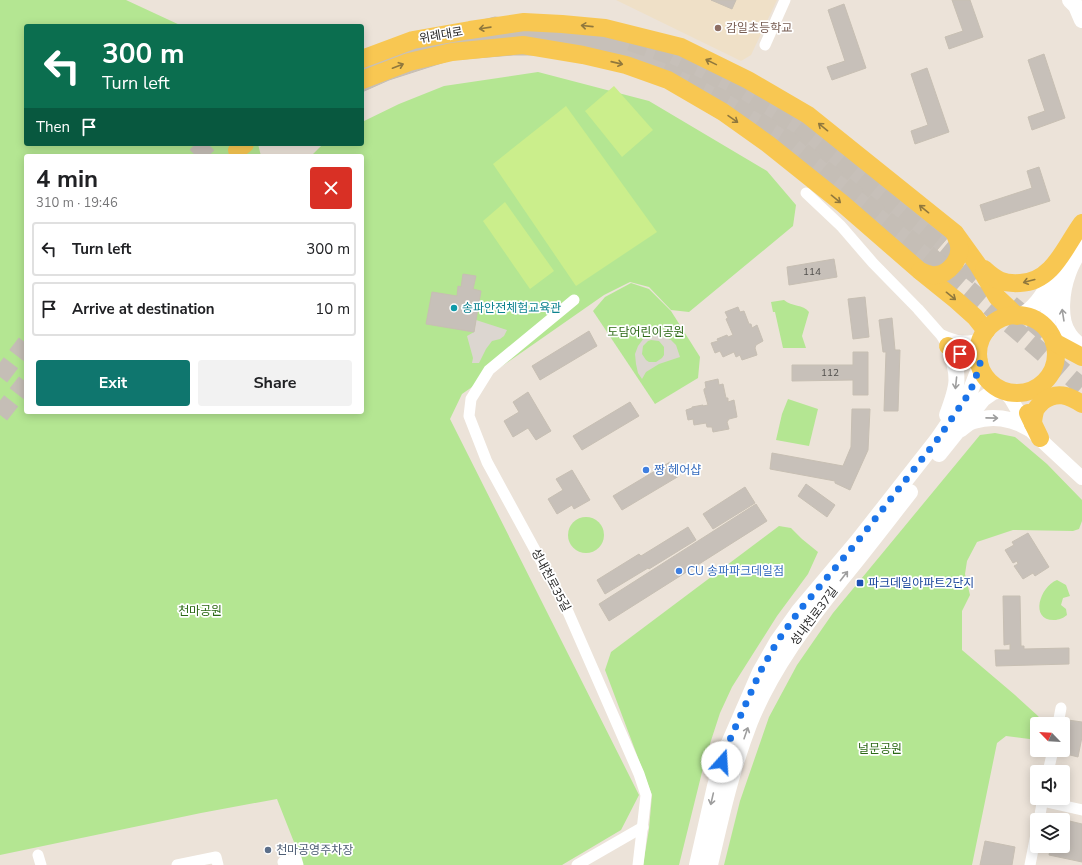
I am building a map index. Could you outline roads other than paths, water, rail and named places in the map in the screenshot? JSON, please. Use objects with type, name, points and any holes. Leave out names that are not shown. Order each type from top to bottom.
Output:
[{"type":"main road","points":[[1070,0],[1076,6],[1082,20]]},
{"type":"main road","name":"위례대로","points":[[364,58],[414,40],[524,22],[606,28],[681,47],[748,80],[808,115],[954,233],[978,265]]},
{"type":"main road","name":"위례대로","points":[[364,79],[409,62],[452,52],[523,45],[583,55],[626,65],[668,80],[723,112],[768,144],[843,204],[975,317],[984,334]]},
{"type":"main road","points":[[978,265],[994,278],[1002,282],[1030,282],[1049,272],[1060,258],[1082,223]]},
{"type":"main road","points":[[1034,430],[1028,407],[1030,396],[1050,375],[1056,355],[1048,330],[1047,320],[1049,307],[1058,284],[1059,274],[1082,228]]},
{"type":"main road","points":[[920,271],[937,275],[945,272],[954,265],[959,246],[954,233]]},
{"type":"main road","points":[[1082,246],[1068,273],[1063,291],[1062,307],[1064,323],[1068,334],[1082,348]]},
{"type":"main road","points":[[978,265],[997,297],[1019,316]]},
{"type":"main road","points":[[1019,316],[1029,311],[1038,301],[1052,280],[1059,274]]},
{"type":"main road","points":[[1082,357],[1052,339],[1045,328],[1038,322],[1030,318],[1019,316],[1007,317],[998,321],[984,334],[979,350],[980,364],[988,380],[1002,390],[1013,393],[1022,393],[1038,386],[1048,384],[1064,390],[1082,404]]},
{"type":"main road","points":[[944,340],[960,354],[980,364]]},
{"type":"main road","points":[[937,440],[954,398],[958,379],[956,367],[944,340]]},
{"type":"main road","name":"성내천로37길","points":[[710,865],[726,796],[738,758],[750,721],[767,688],[798,635],[970,392],[980,364]]},
{"type":"main road","name":"성내천로37길","points":[[697,865],[714,786],[726,750],[760,672],[777,642],[788,626],[854,554],[958,431],[983,399],[993,392],[1002,390]]},
{"type":"main road","points":[[1034,430],[1035,411],[1040,404],[1050,397],[1057,395],[1069,397],[1082,404]]},
{"type":"main road","points":[[958,431],[972,421],[984,418],[995,418],[1017,422],[1034,430]]},
{"type":"street","points":[[765,45],[785,0]]},
{"type":"street","points":[[806,193],[841,226],[873,263],[918,309],[944,340],[950,339],[964,342],[972,341],[984,334]]},
{"type":"street","name":"성내천로35길","points":[[574,300],[489,370],[471,399],[469,416],[487,462],[565,605],[639,774],[646,795],[638,865]]},
{"type":"street","points":[[1002,390],[1011,399],[1034,430],[1082,478]]},
{"type":"street","points":[[1059,717],[1061,708]]},
{"type":"street","points":[[1062,805],[1082,810]]},
{"type":"street","points":[[576,865],[643,827]]},
{"type":"street","points":[[1030,865],[1032,853]]},
{"type":"street","points":[[283,862],[296,858],[298,865]]},
{"type":"street","points":[[177,865],[217,861]]},
{"type":"tunnel","points":[[630,42],[666,54],[703,71],[737,89],[797,127],[988,285]]},
{"type":"tunnel","points":[[663,70],[729,102],[790,141],[933,258],[1082,387]]},
{"type":"tunnel","points":[[198,154],[206,146]]},
{"type":"tunnel","points":[[1011,304],[1058,344]]},
{"type":"tunnel","points":[[0,377],[24,346]]},
{"type":"tunnel","points":[[0,415],[24,385]]},
{"type":"place","name":"감일초등학교","points":[[718,28]]},
{"type":"place","name":"송파안전체험교육관","points":[[454,308]]},
{"type":"place","name":"짱 헤어샵","points":[[646,470]]},
{"type":"place","name":"CU 송파파크데일점","points":[[679,571]]},
{"type":"place","name":"파크데일아파트2단지","points":[[860,583]]},
{"type":"place","name":"천마공영주차장","points":[[268,850]]},
{"type":"park label","name":"도담어린이공원","points":[[646,332]]},
{"type":"park label","name":"천마공원","points":[[200,611]]},
{"type":"park label","name":"널문공원","points":[[880,749]]}]
